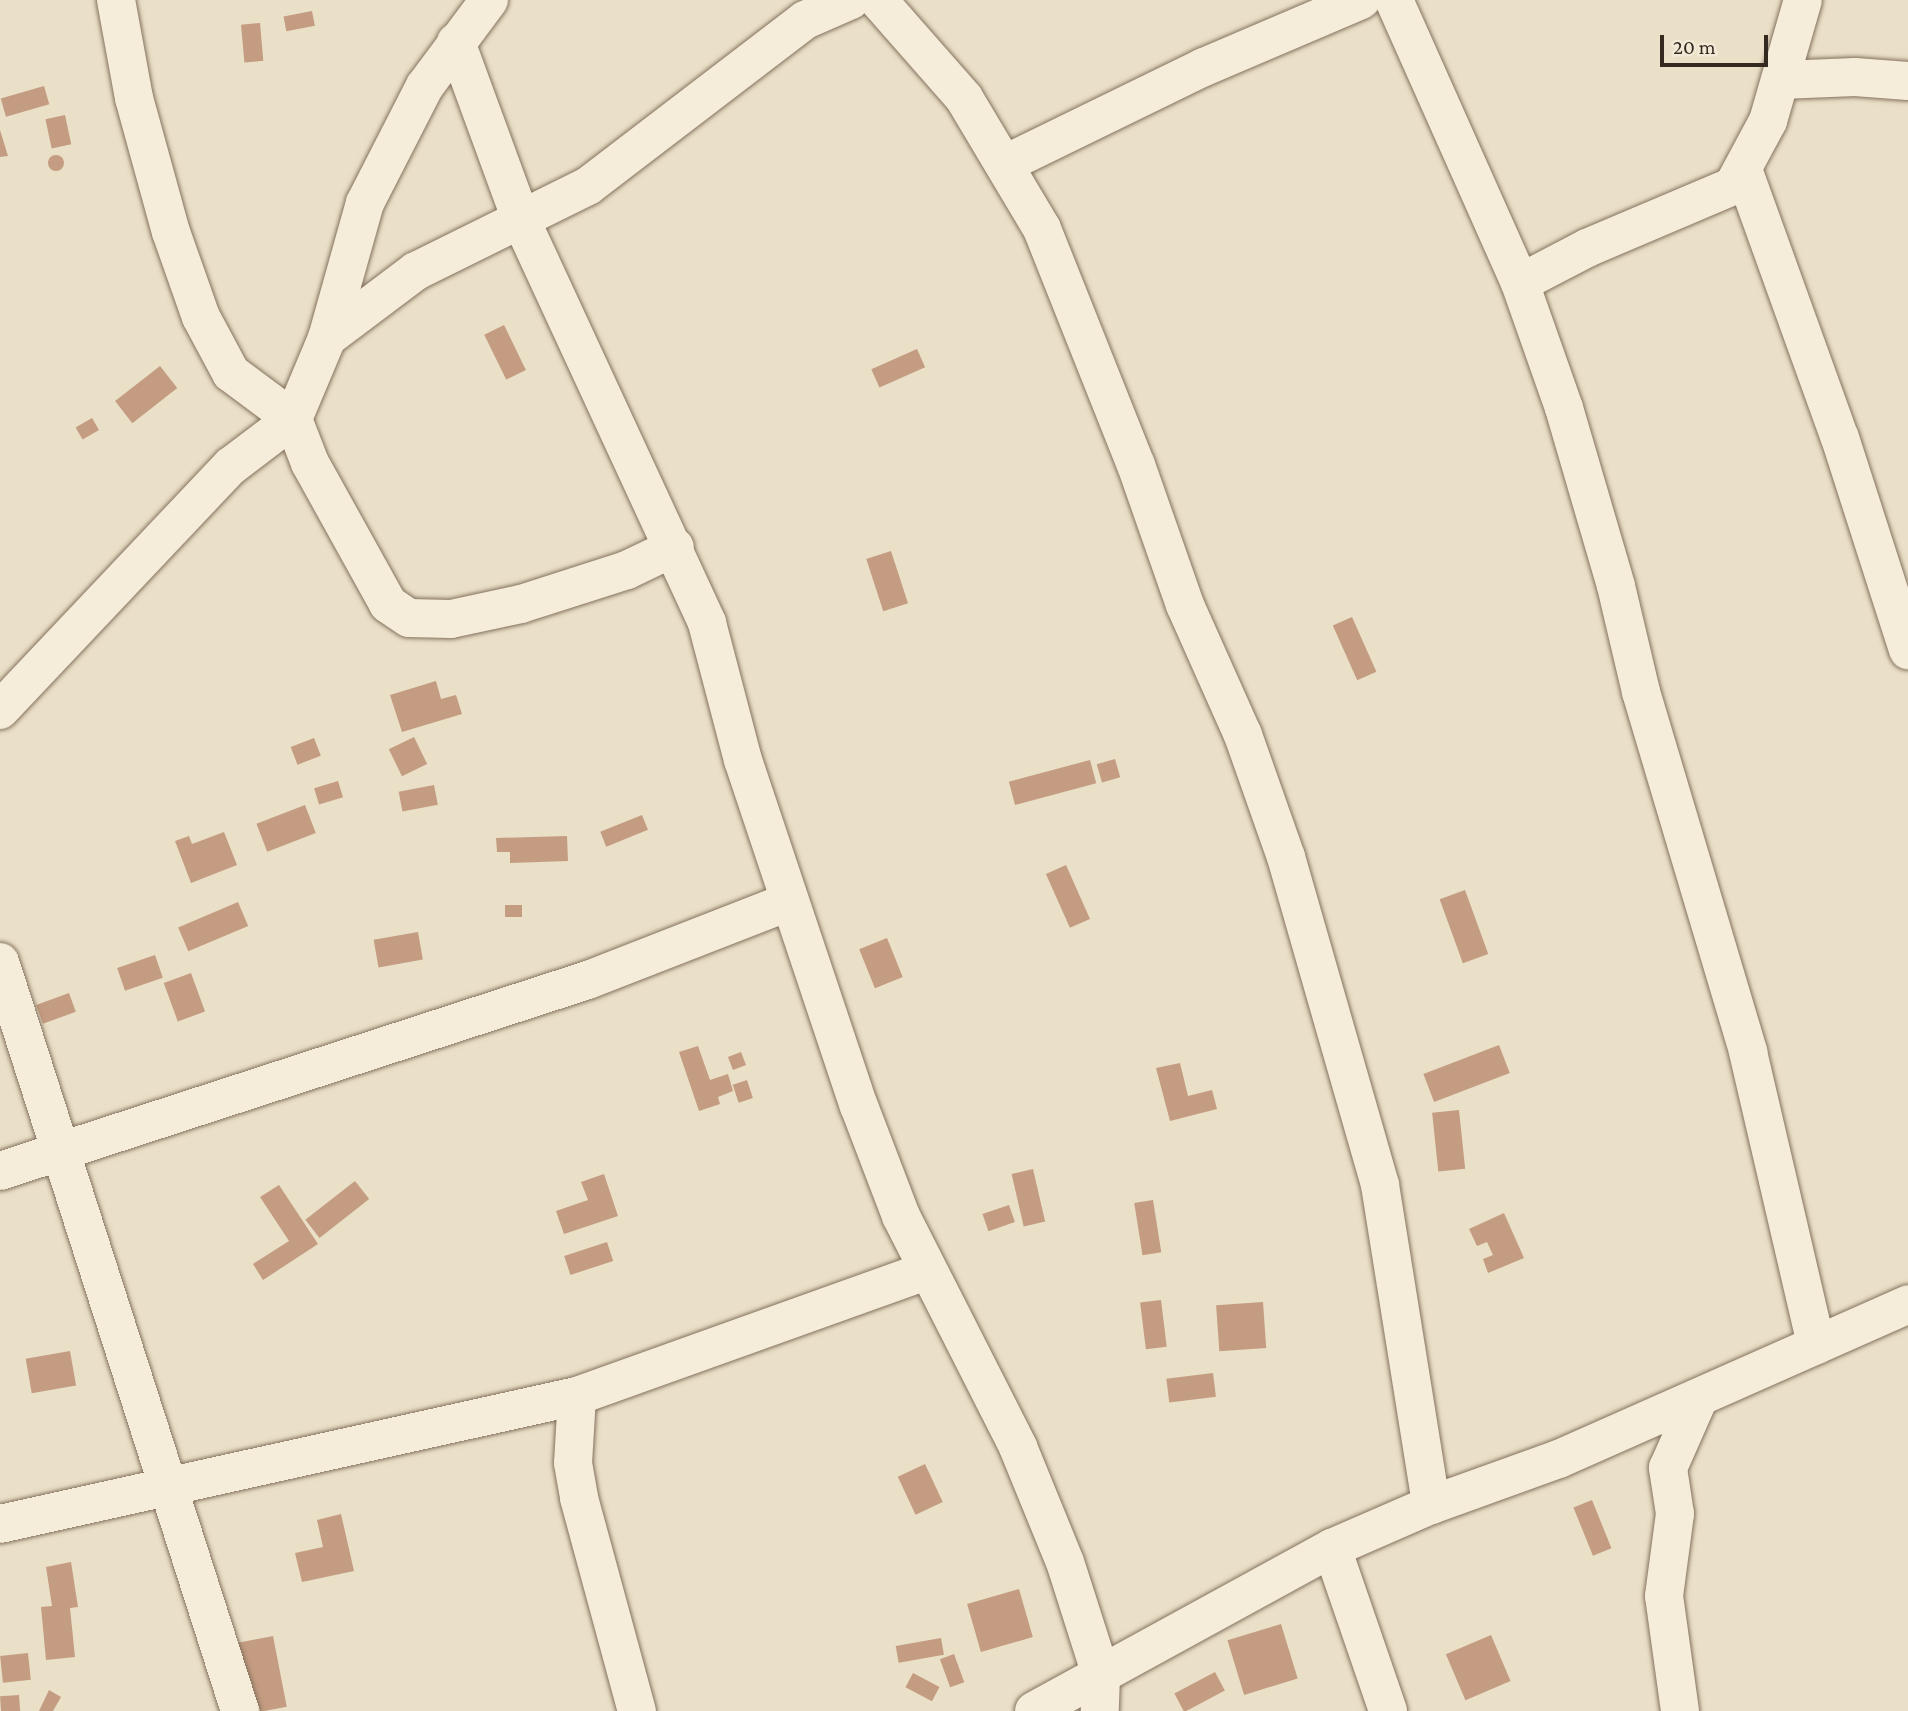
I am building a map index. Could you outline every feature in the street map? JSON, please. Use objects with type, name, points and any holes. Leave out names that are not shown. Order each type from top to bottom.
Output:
[{"type":"street","points":[[116,0],[141,125],[171,232],[201,317],[231,373],[292,419],[310,463],[388,604],[409,618],[451,619],[521,604],[627,570],[675,547]]},
{"type":"street","points":[[0,710],[231,466],[292,419],[327,338],[365,203],[425,86],[489,0]]},
{"type":"street","points":[[327,338],[416,271],[588,186],[805,20],[851,0]]},
{"type":"street","points":[[878,0],[964,98],[1007,163],[1068,290],[1185,605],[1243,735],[1286,857],[1380,1185],[1431,1505]]},
{"type":"street","points":[[1007,163],[1205,67],[1361,0]]},
{"type":"street","points":[[1394,0],[1520,283],[1564,408],[1748,1052],[1816,1345]]},
{"type":"street","points":[[1520,283],[1587,248],[1719,195],[1744,172],[1769,121],[1803,0]]},
{"type":"street","points":[[456,42],[521,220],[675,547],[707,623],[743,760],[788,902],[901,1216],[1032,1480],[1065,1562],[1101,1693]]},
{"type":"street","points":[[1781,80],[1855,77],[1908,81]]},
{"type":"street","points":[[1744,172],[1840,438],[1908,650]]},
{"type":"street","points":[[0,1171],[365,1049],[589,980],[788,902]]},
{"type":"street","points":[[0,962],[58,1153],[169,1485],[240,1711]]},
{"type":"street","points":[[0,1524],[169,1485],[410,1436],[577,1396],[927,1271]]},
{"type":"street","points":[[1034,1711],[1101,1693],[1332,1548],[1431,1505],[1559,1459],[1699,1400],[1908,1304]]},
{"type":"street","points":[[577,1396],[573,1463],[579,1498],[637,1711]]},
{"type":"street","points":[[1680,1711],[1664,1596],[1675,1514],[1668,1468],[1699,1400]]},
{"type":"street","points":[[1332,1548],[1388,1711]]},
{"type":"building","points":[[312,11],[315,26],[286,31],[284,17]]},
{"type":"building","points":[[260,23],[263,61],[244,63],[241,25]]},
{"type":"building","points":[[44,86],[49,104],[6,117],[1,98]]},
{"type":"building","points":[[65,115],[71,144],[52,149],[45,119]]},
{"type":"building","points":[[0,130],[8,156],[0,157]]},
{"type":"building","points":[[56,155],[62,157],[62,169],[56,171],[50,169],[48,163],[50,157]]},
{"type":"building","points":[[504,325],[526,370],[506,380],[484,335]]},
{"type":"building","points":[[917,349],[925,367],[879,388],[871,369]]},
{"type":"building","points":[[160,366],[177,388],[132,423],[115,401]]},
{"type":"building","points":[[92,418],[99,430],[83,440],[76,428]]},
{"type":"building","points":[[891,551],[908,603],[883,611],[866,559]]},
{"type":"building","points":[[1352,617],[1376,672],[1357,680],[1333,626]]},
{"type":"building","points":[[436,681],[441,699],[456,695],[462,714],[402,732],[390,695]]},
{"type":"building","points":[[414,737],[427,764],[402,776],[389,749]]},
{"type":"building","points":[[314,738],[321,756],[297,765],[291,747]]},
{"type":"building","points":[[1115,759],[1120,777],[1102,783],[1097,764]]},
{"type":"building","points":[[1090,760],[1096,783],[1015,805],[1009,782]]},
{"type":"building","points":[[338,781],[343,797],[319,805],[314,788]]},
{"type":"building","points":[[434,785],[438,805],[402,812],[399,792]]},
{"type":"building","points":[[305,805],[316,833],[267,852],[256,824]]},
{"type":"building","points":[[642,815],[648,830],[606,847],[600,832]]},
{"type":"building","points":[[224,832],[237,865],[191,883],[175,841],[189,836],[192,844]]},
{"type":"building","points":[[567,836],[568,861],[510,863],[510,852],[497,852],[496,838]]},
{"type":"building","points":[[1066,865],[1090,919],[1070,928],[1046,874]]},
{"type":"building","points":[[1465,890],[1488,954],[1463,963],[1440,899]]},
{"type":"building","points":[[238,902],[248,926],[188,951],[178,927]]},
{"type":"building","points":[[505,905],[522,905],[522,917],[505,917]]},
{"type":"building","points":[[418,932],[423,960],[379,967],[374,940]]},
{"type":"building","points":[[887,938],[903,977],[875,988],[859,949]]},
{"type":"building","points":[[155,955],[163,978],[125,991],[117,968]]},
{"type":"building","points":[[191,973],[205,1012],[178,1021],[164,983]]},
{"type":"building","points":[[69,993],[76,1012],[43,1024],[36,1005]]},
{"type":"building","points":[[1499,1045],[1510,1073],[1434,1102],[1423,1074]]},
{"type":"building","points":[[698,1046],[710,1080],[728,1074],[733,1091],[718,1097],[720,1104],[699,1111],[679,1052]]},
{"type":"building","points":[[741,1052],[746,1065],[733,1070],[728,1057]]},
{"type":"building","points":[[1180,1063],[1188,1096],[1212,1090],[1217,1109],[1170,1121],[1156,1068]]},
{"type":"building","points":[[747,1080],[753,1098],[739,1103],[733,1085]]},
{"type":"building","points":[[1459,1110],[1465,1169],[1438,1171],[1432,1113]]},
{"type":"building","points":[[1033,1169],[1045,1222],[1024,1227],[1012,1174]]},
{"type":"building","points":[[604,1174],[618,1216],[564,1234],[556,1211],[588,1200],[581,1182]]},
{"type":"building","points":[[355,1181],[369,1199],[320,1238],[305,1220]]},
{"type":"building","points":[[279,1185],[318,1244],[263,1280],[253,1264],[289,1241],[260,1197]]},
{"type":"building","points":[[1153,1200],[1161,1252],[1143,1255],[1134,1203]]},
{"type":"building","points":[[1009,1205],[1015,1222],[988,1231],[983,1214]]},
{"type":"building","points":[[1504,1213],[1524,1258],[1488,1273],[1483,1259],[1493,1255],[1487,1242],[1477,1246],[1469,1229]]},
{"type":"building","points":[[607,1242],[613,1261],[570,1275],[564,1256]]},
{"type":"building","points":[[1161,1300],[1167,1347],[1146,1349],[1140,1303]]},
{"type":"building","points":[[1263,1302],[1266,1348],[1219,1351],[1216,1305]]},
{"type":"building","points":[[70,1351],[76,1385],[32,1393],[26,1359]]},
{"type":"building","points":[[1213,1373],[1216,1397],[1169,1403],[1166,1379]]},
{"type":"building","points":[[925,1464],[943,1502],[916,1515],[898,1477]]},
{"type":"building","points":[[1592,1500],[1611,1548],[1593,1556],[1573,1507]]},
{"type":"building","points":[[341,1514],[354,1571],[302,1582],[295,1553],[323,1547],[317,1520]]},
{"type":"building","points":[[71,1562],[78,1607],[70,1608],[75,1657],[46,1660],[41,1607],[52,1606],[46,1567]]},
{"type":"building","points":[[1019,1589],[1033,1637],[981,1652],[967,1604]]},
{"type":"building","points":[[1281,1624],[1298,1679],[1244,1695],[1227,1640]]},
{"type":"building","points":[[1491,1635],[1511,1681],[1465,1700],[1446,1654]]},
{"type":"building","points":[[273,1636],[287,1707],[249,1711],[236,1643]]},
{"type":"building","points":[[941,1638],[944,1655],[899,1663],[896,1646]]},
{"type":"building","points":[[28,1653],[31,1680],[3,1683],[0,1656]]},
{"type":"building","points":[[954,1654],[964,1682],[950,1687],[940,1659]]},
{"type":"building","points":[[1215,1672],[1225,1691],[1186,1711],[1184,1711],[1174,1694]]},
{"type":"building","points":[[913,1673],[939,1687],[932,1701],[905,1687]]},
{"type":"building","points":[[49,1690],[61,1697],[53,1711],[39,1711]]},
{"type":"building","points":[[19,1695],[20,1711],[1,1711],[0,1696]]}]
